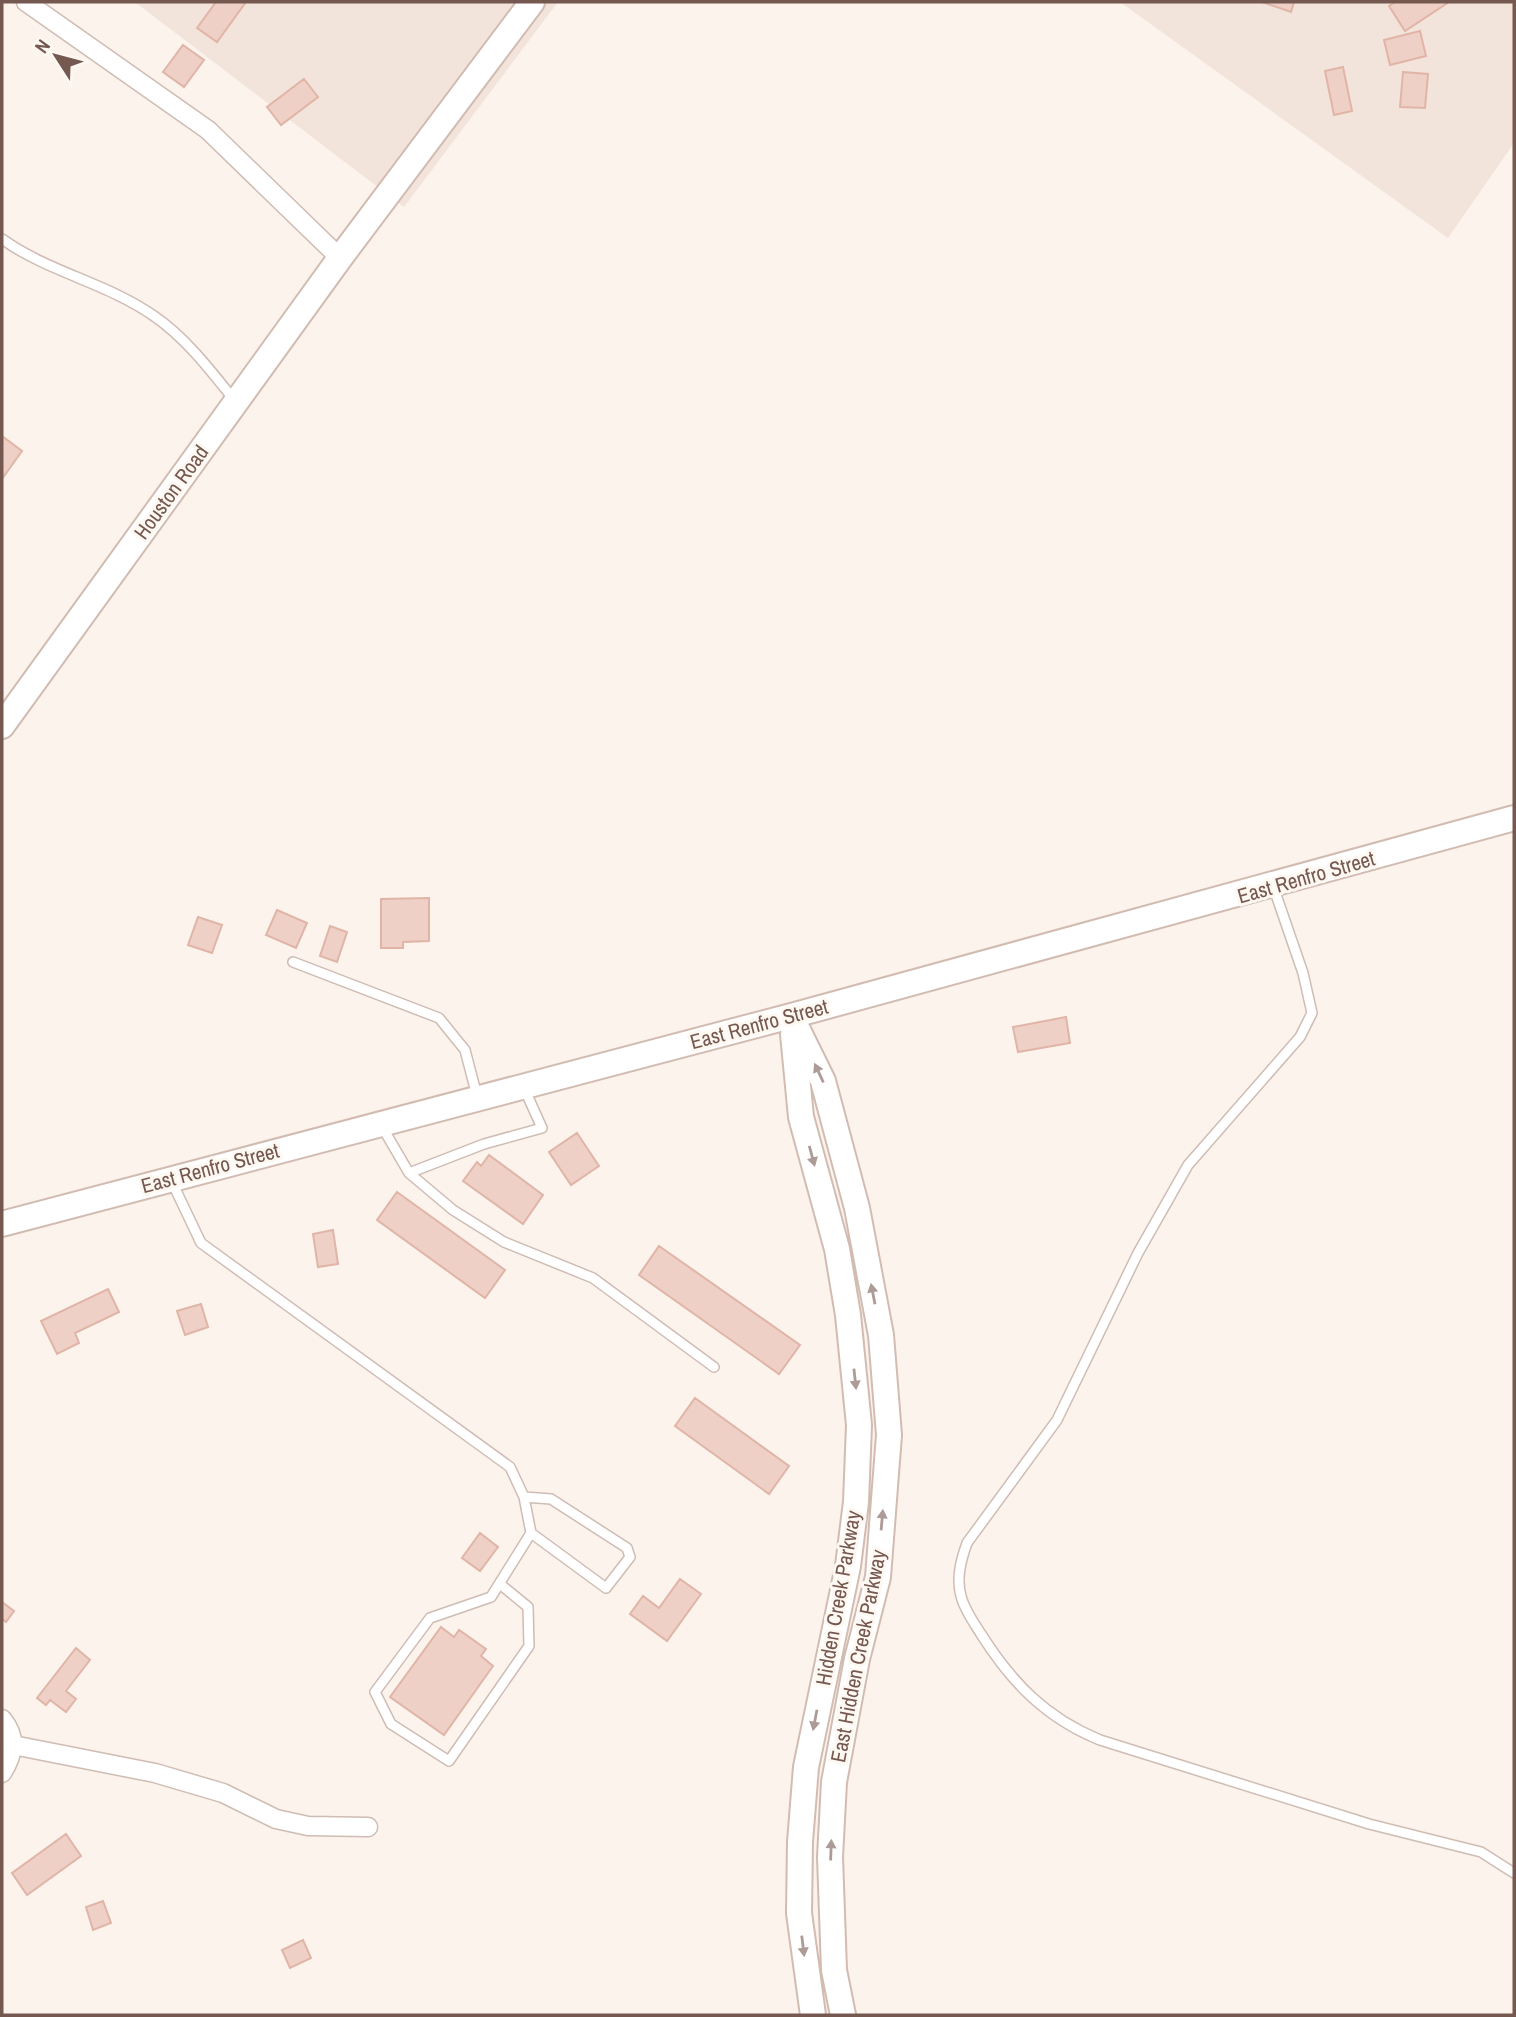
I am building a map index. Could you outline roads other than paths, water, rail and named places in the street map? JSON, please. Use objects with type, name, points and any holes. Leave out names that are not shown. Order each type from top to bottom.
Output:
[{"type":"main road","name":"Houston Road","points":[[2,726],[340,258],[532,2]]},
{"type":"main road","name":"East Renfro Street","points":[[2,1224],[791,1016],[1514,818]]},
{"type":"main road","name":"Hidden Creek Parkway","points":[[791,1016],[801,1117],[837,1249],[846,1302],[859,1425],[856,1502],[848,1566],[806,1768],[800,1842],[799,1913],[813,2015]]},
{"type":"main road","name":"East Hidden Creek Parkway","points":[[791,1016],[823,1082],[857,1208],[881,1335],[888,1448],[878,1577],[857,1659],[834,1782],[830,1857],[834,1970],[842,2015]]},
{"type":"street","points":[[26,2],[208,130],[340,258]]},
{"type":"street","points":[[2,1719],[10,1729],[14,1752],[2,1773]]},
{"type":"street","points":[[13,1745],[155,1773],[223,1793],[276,1819],[307,1826],[368,1827]]},
{"type":"lane","points":[[2,239],[26,256],[154,316],[198,356],[236,402]]},
{"type":"lane","points":[[1273,886],[1303,973],[1312,1013],[1300,1037],[1204,1146],[1170,1194],[1057,1420],[967,1543],[959,1564],[960,1596],[986,1642],[1016,1683],[1042,1709],[1068,1727],[1100,1740],[1205,1770],[1369,1824],[1481,1852],[1514,1873]]},
{"type":"lane","points":[[293,962],[439,1018],[465,1050],[478,1098]]},
{"type":"lane","points":[[409,1172],[484,1144],[542,1128],[523,1086]]},
{"type":"lane","points":[[381,1124],[409,1172],[453,1210],[505,1242],[593,1278],[714,1367]]},
{"type":"lane","points":[[170,1178],[201,1243],[510,1467],[524,1497],[531,1533],[606,1588],[631,1557],[627,1548],[551,1499],[524,1497]]},
{"type":"lane","points":[[499,1584],[528,1607],[529,1646],[449,1761],[391,1724],[376,1692],[430,1618],[491,1597],[499,1584],[531,1533]]}]
